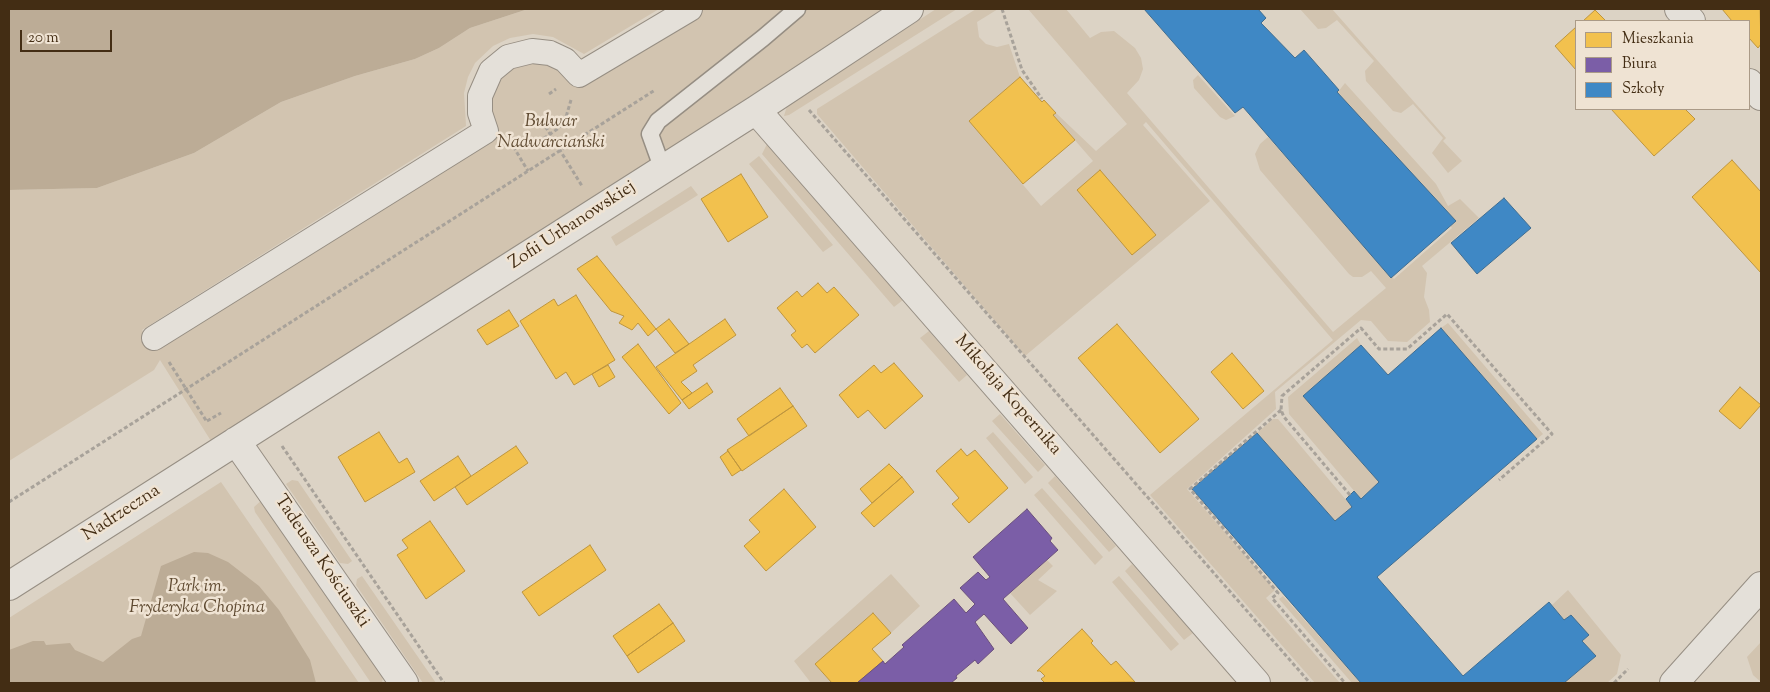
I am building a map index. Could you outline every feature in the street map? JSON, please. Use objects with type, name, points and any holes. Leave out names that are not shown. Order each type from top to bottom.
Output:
[{"type":"street","points":[[154,338],[486,131],[480,113],[480,96],[491,71],[508,58],[532,51],[550,53],[565,60],[580,75],[690,9]]},
{"type":"street","name":"Zofii Urbanowskiej","points":[[236,441],[663,170],[909,9]]},
{"type":"street","points":[[1679,9],[1690,20]]},
{"type":"street","points":[[1750,83],[1761,96]]},
{"type":"street","name":"Mikołaja Kopernika","points":[[756,110],[987,372],[1256,683]]},
{"type":"street","name":"Nadrzeczna","points":[[9,586],[236,441]]},
{"type":"street","name":"Tadeusza Kościuszki","points":[[236,441],[404,683]]},
{"type":"street","points":[[1674,683],[1761,586]]},
{"type":"lane","points":[[663,170],[650,134],[658,121],[797,9]]},
{"type":"path","points":[[1002,9],[1022,70],[1042,99]]},
{"type":"path","points":[[9,502],[659,87]]},
{"type":"path","points":[[525,140],[540,141],[560,128],[566,117],[571,97]]},
{"type":"path","points":[[809,109],[1310,683]]},
{"type":"path","points":[[542,121],[582,186]]},
{"type":"path","points":[[1350,495],[1284,417],[1281,410],[1282,396],[1361,328],[1379,349],[1407,349],[1447,314],[1552,434],[1499,480]]},
{"type":"path","points":[[168,360],[207,421]]},
{"type":"path","points":[[1281,410],[1190,489],[1278,593],[1272,598],[1345,683]]},
{"type":"path","points":[[280,443],[444,683]]},
{"type":"path","points":[[1614,683],[1628,669]]},
{"type":"green space","name":"Bulwar Nadwarciański","points":[[528,9],[659,9],[584,54],[553,37],[533,34],[510,38],[493,46],[475,63],[468,77],[464,93],[466,126],[142,330],[145,334],[473,129],[468,112],[469,91],[478,69],[493,53],[515,42],[540,41],[582,62],[670,9],[884,9],[635,171],[211,441],[160,360],[154,370],[9,461],[9,190],[97,188],[194,153],[281,102],[355,76],[415,59],[439,48],[470,28]]},
{"type":"green space","points":[[936,9],[957,9],[789,115],[784,116],[787,106]]},
{"type":"green space","points":[[976,9],[998,9],[977,22],[979,37],[986,44],[997,47],[1009,44],[1020,77],[969,121],[1041,206],[1093,161],[1053,115],[1056,113],[1096,151],[1127,124],[1028,9],[1066,9],[1090,38],[1101,32],[1114,31],[1135,48],[1141,58],[1143,69],[1139,80],[1127,93],[1333,332],[1386,288],[1371,271],[1362,277],[1353,277],[1349,274],[1260,170],[1255,154],[1260,144],[1268,137],[1394,279],[1452,228],[1334,97],[1345,83],[1436,184],[1448,206],[1460,199],[1479,218],[1422,266],[1427,273],[1424,297],[1429,310],[1430,322],[1407,342],[1388,341],[1371,321],[1361,320],[1275,392],[1276,409],[1187,489],[1275,590],[1266,598],[1340,683],[1315,683],[1150,495],[1333,340],[1146,122],[1143,125],[1210,201],[1025,356],[817,114],[817,109]]},
{"type":"green space","points":[[1300,9],[1332,9],[1446,138],[1443,141],[1462,161],[1448,173],[1432,153],[1443,138],[1413,104],[1401,113],[1393,111],[1366,81],[1365,71],[1374,61],[1337,20],[1326,28],[1318,29]]},
{"type":"green space","points":[[1198,75],[1235,116],[1226,120],[1220,117],[1194,88],[1193,80]]},
{"type":"green space","points":[[768,142],[903,300],[894,307],[762,154]]},
{"type":"green space","points":[[759,156],[833,245],[823,252],[749,164]]},
{"type":"green space","points":[[691,186],[698,195],[616,246],[611,237]]},
{"type":"green space","points":[[1448,323],[1543,434],[1537,439],[1441,328]]},
{"type":"green space","points":[[929,331],[967,375],[959,382],[920,338]]},
{"type":"green space","points":[[1357,338],[1361,345],[1303,396],[1379,482],[1361,499],[1289,414],[1288,397]]},
{"type":"green space","points":[[1000,414],[1045,465],[1038,472],[992,421]]},
{"type":"green space","points":[[1273,419],[1278,419],[1352,507],[1335,521],[1257,433]]},
{"type":"green space","points":[[993,432],[1033,477],[1025,484],[986,438]]},
{"type":"green space","points":[[1055,476],[1116,546],[1109,552],[1048,483]]},
{"type":"green space","points":[[292,480],[298,481],[352,561],[348,564],[340,563],[286,484]]},
{"type":"green space","name":"Park im. Fryderyka Chopina","points":[[221,482],[359,683],[9,683],[9,618]]},
{"type":"green space","points":[[1042,488],[1103,557],[1095,565],[1034,495]]},
{"type":"green space","points":[[262,500],[383,676],[382,683],[371,683],[255,512],[254,507]]},
{"type":"green space","points":[[1047,560],[1053,566],[1038,580],[1057,591],[1030,615],[1010,593]]},
{"type":"green space","points":[[1132,564],[1193,633],[1184,640],[1125,571]]},
{"type":"green space","points":[[891,574],[920,606],[891,633],[873,613],[815,664],[832,683],[811,683],[794,661]]},
{"type":"green space","points":[[362,576],[436,683],[423,683],[356,585],[357,579]]},
{"type":"green space","points":[[1119,576],[1179,644],[1171,651],[1112,582]]},
{"type":"green space","points":[[1568,590],[1621,655],[1617,674],[1607,683],[1564,683],[1596,656],[1582,641],[1589,635],[1564,620],[1552,605]]},
{"type":"green space","points":[[1283,596],[1361,683],[1352,683],[1279,599]]},
{"type":"green space","points":[[1761,642],[1761,682],[1753,675],[1747,657]]},
{"type":"shaded area","points":[[9,9],[528,9],[470,28],[439,48],[415,59],[355,76],[281,102],[194,153],[97,188],[9,190]]},
{"type":"shaded area","points":[[194,552],[208,553],[228,562],[259,586],[279,610],[310,660],[316,683],[9,683],[9,650],[33,641],[44,641],[46,645],[70,643],[75,650],[103,662],[132,639],[141,636],[161,566]]},
{"type":"building: Mieszkania","points":[[1722,9],[1760,9],[1761,44],[1758,48],[1750,39],[1750,20],[1731,20]]},
{"type":"building: Mieszkania","points":[[1595,10],[1605,20],[1584,20]]},
{"type":"building: Mieszkania","points":[[1575,28],[1575,69],[1555,46]]},
{"type":"building: Mieszkania","points":[[1020,77],[1042,102],[1044,100],[1056,113],[1053,115],[1075,140],[1023,184],[969,121]]},
{"type":"building: Mieszkania","points":[[1612,110],[1686,110],[1695,119],[1654,156]]},
{"type":"building: Mieszkania","points":[[1732,160],[1761,192],[1761,273],[1692,197]]},
{"type":"building: Mieszkania","points":[[1100,170],[1156,235],[1132,255],[1077,190]]},
{"type":"building: Mieszkania","points":[[741,174],[768,217],[728,242],[701,199]]},
{"type":"building: Mieszkania","points":[[597,256],[656,329],[648,336],[638,323],[632,330],[619,323],[624,316],[611,311],[577,269]]},
{"type":"building: Mieszkania","points":[[818,283],[827,293],[834,287],[859,315],[815,353],[807,344],[802,348],[791,335],[796,331],[777,308],[797,291],[802,297]]},
{"type":"building: Mieszkania","points":[[576,295],[615,360],[574,385],[566,372],[556,379],[520,321],[554,299],[558,306]]},
{"type":"building: Mieszkania","points":[[509,310],[519,326],[487,345],[477,330]]},
{"type":"building: Mieszkania","points":[[669,319],[689,344],[675,353],[656,329]]},
{"type":"building: Mieszkania","points":[[725,319],[736,335],[693,365],[697,371],[681,382],[692,393],[682,400],[656,367]]},
{"type":"building: Mieszkania","points":[[1117,324],[1199,419],[1160,453],[1078,358]]},
{"type":"building: Mieszkania","points":[[638,344],[681,403],[669,414],[622,357]]},
{"type":"building: Mieszkania","points":[[1232,353],[1264,391],[1243,409],[1211,372]]},
{"type":"building: Mieszkania","points":[[894,363],[923,396],[885,429],[868,410],[858,418],[839,395],[874,365],[881,373]]},
{"type":"building: Mieszkania","points":[[608,365],[615,377],[599,387],[592,374]]},
{"type":"building: Mieszkania","points":[[707,383],[713,392],[689,409],[682,400]]},
{"type":"building: Mieszkania","points":[[1740,387],[1761,405],[1740,429],[1719,411]]},
{"type":"building: Mieszkania","points":[[780,388],[793,406],[749,436],[737,419]]},
{"type":"building: Mieszkania","points":[[793,406],[807,426],[742,471],[727,450]]},
{"type":"building: Mieszkania","points":[[379,432],[399,463],[407,458],[415,472],[365,502],[338,457]]},
{"type":"building: Mieszkania","points":[[516,446],[528,463],[467,505],[455,487]]},
{"type":"building: Mieszkania","points":[[961,449],[967,456],[975,450],[1008,488],[969,523],[952,504],[959,498],[936,471]]},
{"type":"building: Mieszkania","points":[[728,451],[741,470],[732,476],[720,457]]},
{"type":"building: Mieszkania","points":[[458,456],[471,476],[434,501],[420,481]]},
{"type":"building: Mieszkania","points":[[889,464],[902,477],[872,503],[860,489]]},
{"type":"building: Mieszkania","points":[[902,477],[914,492],[874,527],[861,513]]},
{"type":"building: Mieszkania","points":[[784,489],[816,527],[766,571],[744,546],[760,532],[749,520]]},
{"type":"building: Mieszkania","points":[[430,521],[465,571],[426,599],[397,555],[408,548],[402,540]]},
{"type":"building: Mieszkania","points":[[590,545],[606,570],[539,616],[522,592]]},
{"type":"building: Mieszkania","points":[[659,604],[673,623],[627,656],[613,636]]},
{"type":"building: Mieszkania","points":[[873,613],[891,633],[872,649],[883,661],[857,683],[832,683],[815,664]]},
{"type":"building: Mieszkania","points":[[673,623],[685,641],[638,673],[627,656]]},
{"type":"building: Mieszkania","points":[[1082,629],[1093,641],[1091,643],[1111,665],[1116,661],[1135,682],[1045,683],[1041,679],[1045,676],[1040,671],[1037,671]]},
{"type":"building: Biura","points":[[1027,509],[1052,538],[1050,541],[1058,550],[1003,599],[1028,628],[1011,644],[984,614],[975,622],[994,649],[978,664],[975,660],[956,676],[957,678],[951,683],[857,683],[883,661],[885,664],[904,647],[902,645],[954,599],[966,613],[975,604],[960,588],[978,572],[986,580],[990,577],[973,557]]},
{"type":"building: Szkoły","points":[[1144,9],[1258,9],[1266,18],[1261,23],[1295,58],[1304,50],[1339,90],[1337,92],[1456,221],[1391,278],[1243,107],[1235,113]]},
{"type":"building: Szkoły","points":[[1504,198],[1531,228],[1477,274],[1451,243]]},
{"type":"building: Szkoły","points":[[1441,328],[1537,439],[1377,577],[1463,676],[1549,602],[1564,620],[1571,615],[1589,635],[1582,641],[1596,656],[1564,683],[1361,683],[1192,489],[1257,433],[1335,521],[1352,507],[1346,499],[1354,491],[1361,499],[1379,482],[1303,396],[1361,345],[1388,375]]}]
